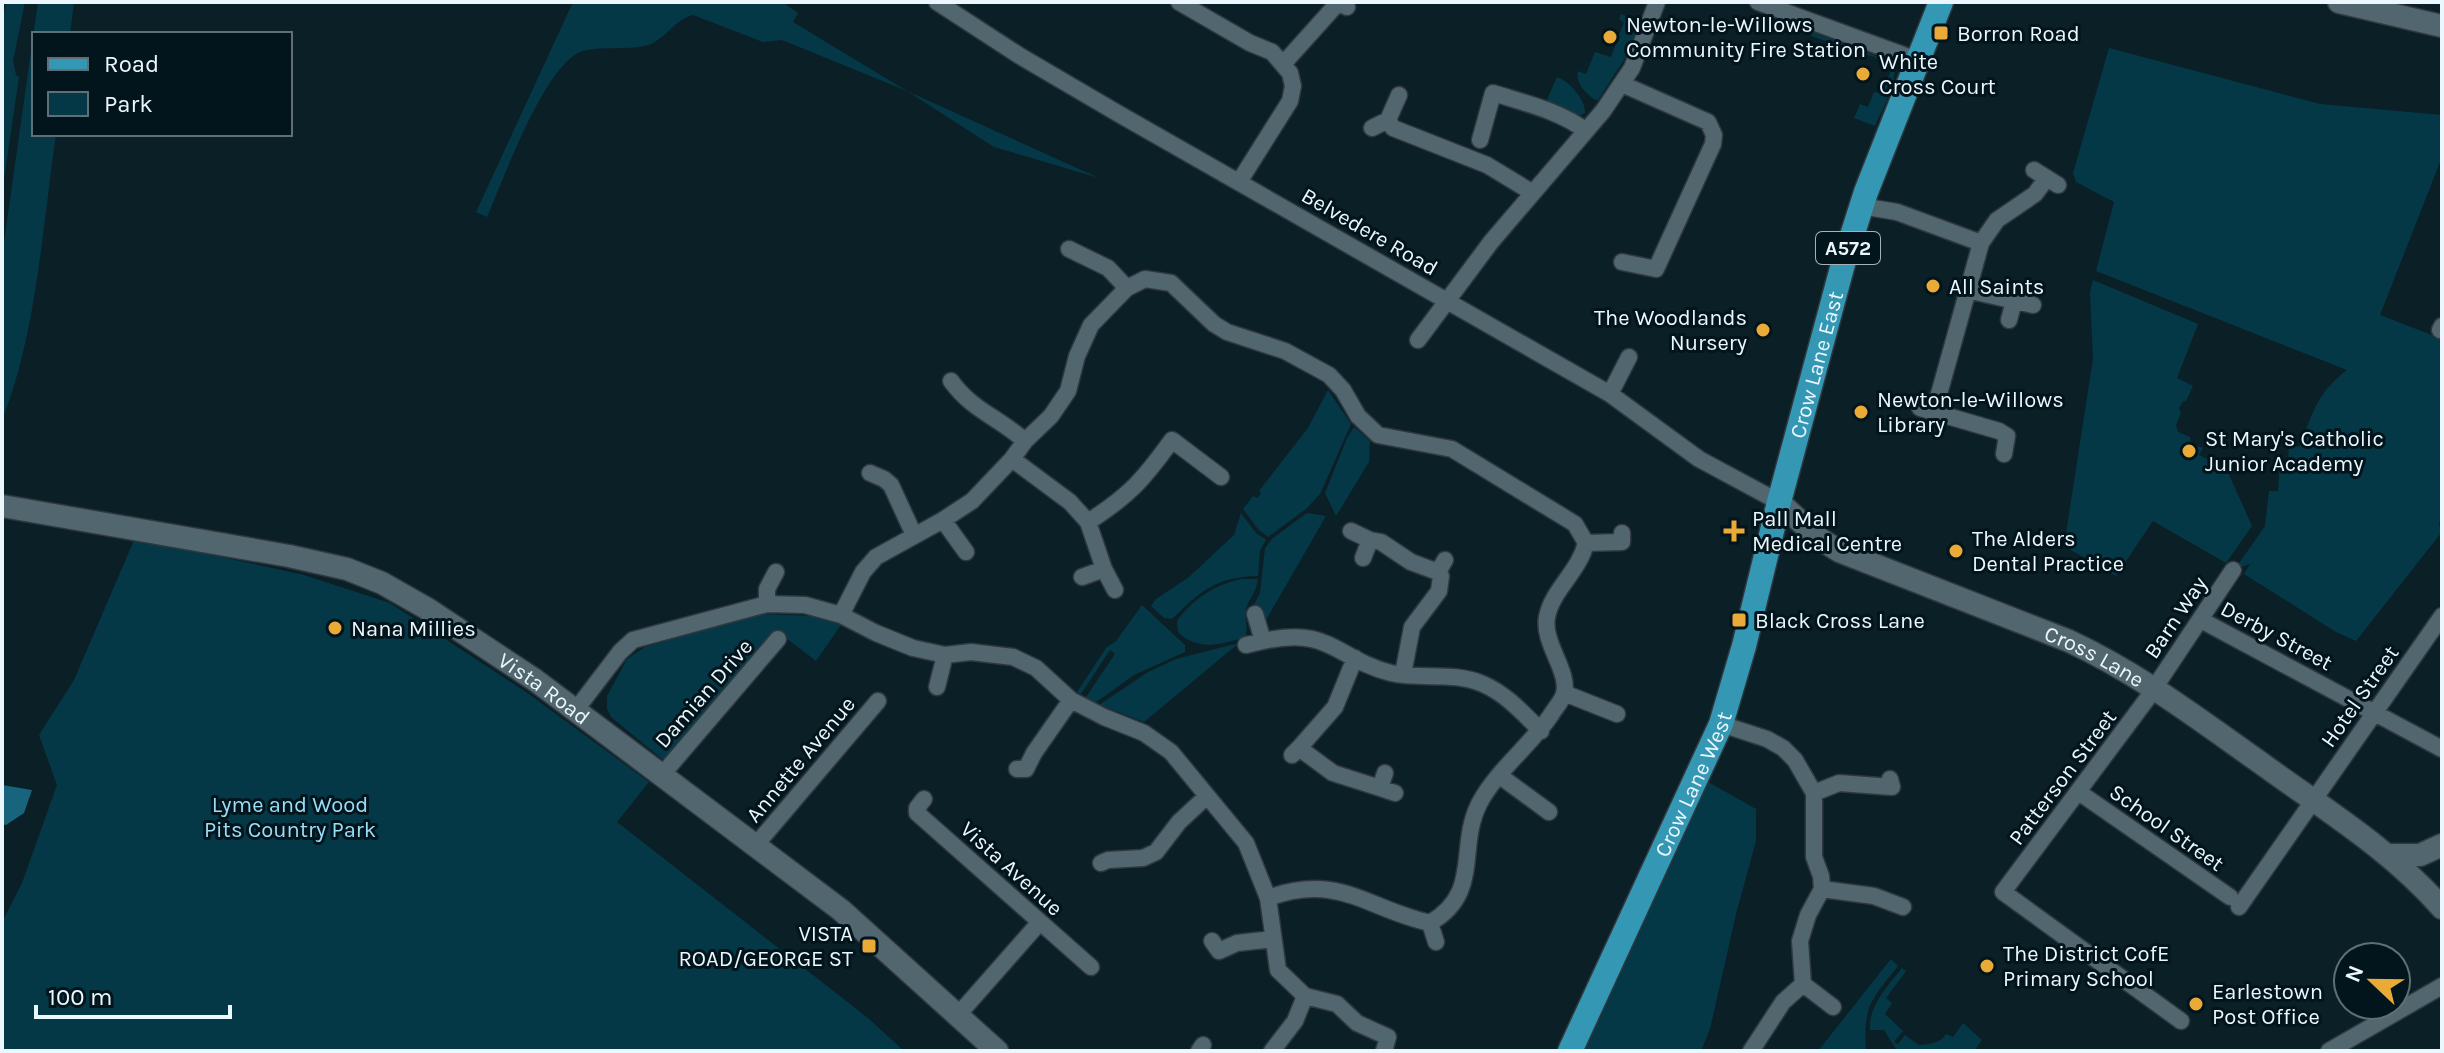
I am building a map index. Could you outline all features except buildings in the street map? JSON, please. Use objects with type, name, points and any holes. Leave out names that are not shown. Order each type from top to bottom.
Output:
[{"type":"main road","name":"Crow Lane East","points":[[1779,502],[1861,206],[1941,2]]},
{"type":"main road","points":[[2339,2],[2442,26]]},
{"type":"main road","name":"Crow Lane West","points":[[1570,1051],[1721,724],[1744,646],[1779,502]]},
{"type":"main road","name":"Cross Lane","points":[[1779,502],[1817,537],[1839,551],[2100,655],[2154,688],[2389,855],[2433,898]]},
{"type":"main road","name":"Vista Road","points":[[2,506],[289,556],[347,569],[382,583],[426,608],[535,680],[841,910],[997,1051]]},
{"type":"main road","points":[[1767,549],[1782,537],[1798,536],[1839,551]]},
{"type":"main road","points":[[2389,855],[2411,857],[2436,849]]},
{"type":"main road","points":[[2433,898],[2422,868],[2436,849]]},
{"type":"street","name":"Belvedere Road","points":[[937,2],[1020,56],[1610,394],[1699,459],[1779,502]]},
{"type":"street","points":[[1179,2],[1250,43],[1272,52],[1284,63],[1292,79],[1290,101],[1239,182]]},
{"type":"street","points":[[1418,340],[1491,242],[1622,84],[1640,50],[1657,2]]},
{"type":"street","points":[[1758,2],[1791,8],[1917,60]]},
{"type":"street","points":[[1284,63],[1341,4]]},
{"type":"street","points":[[1622,84],[1708,122],[1714,135],[1663,272],[1622,262]]},
{"type":"street","points":[[1480,140],[1493,93],[1552,112],[1575,122],[1586,131]]},
{"type":"street","points":[[1372,128],[1388,120],[1399,95]]},
{"type":"street","points":[[1388,120],[1393,128],[1487,165],[1533,193]]},
{"type":"street","points":[[2004,454],[2007,436],[1999,431],[1927,410],[1981,243],[1997,220],[2035,194],[2047,178]]},
{"type":"street","points":[[1861,206],[1897,212],[1981,243]]},
{"type":"street","points":[[1068,248],[1108,268],[1127,288]]},
{"type":"street","points":[[841,615],[855,584],[869,564],[883,552],[972,501],[1051,416],[1068,391],[1077,356],[1091,325],[1127,288],[1145,279],[1171,283],[1214,324],[1227,332],[1285,351],[1329,375],[1343,390],[1358,416],[1378,435],[1391,440],[1452,449],[1575,524],[1586,543],[1577,568],[1554,601],[1546,619],[1549,638],[1564,681],[1564,693],[1541,731],[1487,790],[1475,813],[1467,870],[1455,903],[1448,912],[1430,923],[1406,917],[1347,892],[1328,889],[1296,890],[1268,898]]},
{"type":"street","points":[[1967,290],[2033,305]]},
{"type":"street","points":[[2009,320],[2014,301]]},
{"type":"street","points":[[1610,394],[1629,357]]},
{"type":"street","points":[[952,380],[968,402],[1000,420],[1025,441]]},
{"type":"street","points":[[1088,522],[1121,501],[1146,477],[1165,436],[1221,477]]},
{"type":"street","points":[[1012,459],[1070,502],[1088,522],[1104,569],[1115,590]]},
{"type":"street","points":[[871,473],[891,485],[914,535]]},
{"type":"street","points":[[943,520],[966,552]]},
{"type":"street","points":[[1351,531],[1381,542],[1411,562],[1442,566],[1439,591],[1416,619],[1409,635],[1403,674]]},
{"type":"street","points":[[1363,558],[1370,540]]},
{"type":"street","points":[[1586,543],[1623,543]]},
{"type":"street","points":[[1082,577],[1104,569]]},
{"type":"street","name":"Barn Way","points":[[2154,688],[2233,570]]},
{"type":"street","points":[[767,604],[767,589],[781,572]]},
{"type":"street","points":[[575,711],[620,652],[633,640],[767,604],[805,605],[841,615],[913,648],[945,655],[971,652],[1013,657],[1036,668],[1071,700],[1144,733],[1179,760],[1246,843],[1268,898],[1278,970],[1305,996],[1337,1004],[1357,1023],[1388,1037],[1384,1051]]},
{"type":"street","points":[[1255,614],[1254,643],[1304,637],[1330,643],[1355,658],[1391,673],[1454,676],[1481,683],[1511,702],[1541,731]]},
{"type":"street","name":"Hotel Street","points":[[2234,902],[2313,800],[2442,616]]},
{"type":"street","name":"Derby Street","points":[[2201,620],[2442,749]]},
{"type":"street","name":"Damian Drive","points":[[661,776],[778,639]]},
{"type":"street","points":[[937,687],[945,655]]},
{"type":"street","points":[[1355,658],[1335,707],[1295,752],[1333,773],[1387,785]]},
{"type":"street","name":"Patterson Street","points":[[2154,688],[2080,793],[2003,892],[2181,1021]]},
{"type":"street","points":[[1564,693],[1617,714]]},
{"type":"street","points":[[1026,770],[1034,753],[1071,700]]},
{"type":"street","name":"Annette Avenue","points":[[755,846],[878,701]]},
{"type":"street","points":[[1721,724],[1767,739],[1783,748],[1795,760],[1814,793],[1814,857],[1822,889],[1808,915],[1800,941],[1803,984],[1833,1007]]},
{"type":"street","points":[[1500,776],[1549,812]]},
{"type":"street","points":[[1814,793],[1839,783],[1893,786]]},
{"type":"street","name":"School Street","points":[[2080,793],[2234,902]]},
{"type":"street","points":[[1101,863],[1143,858],[1156,852],[1179,822],[1207,796]]},
{"type":"street","name":"Vista Avenue","points":[[924,799],[917,813],[1091,967]]},
{"type":"street","points":[[1822,889],[1874,896],[1903,907]]},
{"type":"street","points":[[958,1015],[1040,922]]},
{"type":"street","points":[[1430,923],[1436,942]]},
{"type":"street","points":[[1218,951],[1237,943],[1273,939]]},
{"type":"street","points":[[1751,1051],[1783,1002],[1803,984]]},
{"type":"street","points":[[2329,1051],[2442,986]]},
{"type":"street","points":[[1272,1051],[1295,1021],[1305,996]]},
{"type":"green space","points":[[6,2],[25,2],[13,61],[19,77],[2,193],[2,24]]},
{"type":"green space","points":[[38,2],[74,2],[70,32],[34,32]]},
{"type":"green space","points":[[573,2],[782,2],[798,13],[793,22],[907,91],[782,40],[763,42],[693,15],[648,45],[588,50],[566,62],[526,126],[487,217],[476,212]]},
{"type":"green space","points":[[1621,14],[1640,22],[1625,58],[1598,100],[1595,100],[1580,84],[1578,71],[1586,74],[1595,52],[1611,57],[1624,22],[1619,19]]},
{"type":"green space","points":[[1812,32],[1892,62],[1894,77],[1892,85],[1875,126],[1854,118],[1860,104],[1868,107],[1874,92],[1879,93],[1892,68],[1889,62],[1811,36]]},
{"type":"green space","points":[[32,44],[32,136],[56,136],[31,316],[14,388],[2,420],[2,256]]},
{"type":"green space","points":[[2109,48],[2320,104],[2442,115],[2442,157],[2380,315],[2442,339],[2441,533],[2356,641],[2336,632],[2244,574],[2250,564],[2235,569],[2265,526],[2269,491],[2278,491],[2280,460],[2288,460],[2289,446],[2282,441],[2299,447],[2322,395],[2347,370],[2096,271],[2114,202],[2076,182],[2073,173]]},
{"type":"green space","points":[[1557,77],[1576,92],[1583,102],[1585,113],[1577,117],[1545,104]]},
{"type":"green space","points":[[907,91],[1099,178],[994,147]]},
{"type":"green space","points":[[2093,280],[2198,324],[2177,378],[2193,386],[2179,408],[2181,413],[2176,425],[2178,432],[2190,437],[2191,444],[2203,448],[2199,455],[2226,468],[2252,526],[2226,563],[2153,521],[2116,576],[2064,546],[2093,359],[2090,292]]},
{"type":"green space","points":[[1328,390],[1351,424],[1320,494],[1306,509],[1268,537],[1243,509],[1253,496],[1258,498],[1259,491],[1308,428]]},
{"type":"green space","points":[[1354,427],[1370,441],[1369,462],[1336,516],[1325,493]]},
{"type":"green space","points":[[1241,513],[1256,533],[1266,540],[1260,550],[1258,576],[1230,579],[1210,587],[1172,619],[1164,618],[1151,606],[1156,599],[1189,577],[1234,535]]},
{"type":"green space","points":[[1307,513],[1326,516],[1266,620],[1263,611],[1251,610],[1260,593],[1265,548],[1273,538]]},
{"type":"green space","name":"Lyme and Wood Pits Country Park","points":[[135,538],[304,575],[390,603],[526,692],[649,782],[617,822],[868,1018],[904,1051],[2,1051],[2,922],[22,883],[57,785],[39,735],[74,680]]},
{"type":"green space","points":[[1242,579],[1258,579],[1246,610],[1245,637],[1210,645],[1193,642],[1178,632],[1177,621],[1198,599],[1222,585]]},
{"type":"green space","points":[[1142,605],[1185,645],[1185,652],[1134,675],[1095,703],[1086,697],[1115,654],[1110,650],[1081,694],[1077,692],[1106,648],[1116,641]]},
{"type":"green space","points":[[759,614],[811,616],[841,625],[816,661],[777,631],[669,757],[662,759],[611,717],[607,709],[607,696],[627,659],[645,647]]},
{"type":"green space","points":[[1239,643],[1144,722],[1099,705],[1148,672],[1176,659]]},
{"type":"green space","points":[[1703,779],[1756,809],[1756,841],[1710,1029],[1701,1051],[1579,1051]]},
{"type":"green space","points":[[1891,959],[1898,966],[1871,1004],[1866,1024],[1866,1051],[1818,1051]]},
{"type":"green space","points":[[1902,968],[1906,971],[1886,998],[1892,1003],[1885,1014],[1903,1031],[1894,1042],[1898,1044],[1905,1035],[1919,1045],[1935,1042],[1946,1034],[1953,1037],[1963,1023],[1982,1040],[1974,1051],[1897,1051],[1884,1030],[1870,1030],[1876,1005]]},
{"type":"shaded area","points":[[2,785],[32,790],[24,813],[6,825],[2,824]]},
{"type":"place","name":"Borron Road","points":[[1941,33]]},
{"type":"place","name":"Newton-le-Willows Community Fire Station","points":[[1610,37]]},
{"type":"place","name":"White Cross Court","points":[[1863,74]]},
{"type":"place","name":"All Saints","points":[[1933,286]]},
{"type":"place","name":"The Woodlands Nursery","points":[[1763,330]]},
{"type":"place","name":"Newton-le-Willows Library","points":[[1861,412]]},
{"type":"place","name":"St Mary's Catholic Junior Academy","points":[[2189,451]]},
{"type":"place","name":"Pall Mall Medical Centre","points":[[1734,531]]},
{"type":"place","name":"The Alders Dental Practice","points":[[1956,551]]},
{"type":"place","name":"Black Cross Lane","points":[[1739,620]]},
{"type":"place","name":"Nana Millies","points":[[335,628]]},
{"type":"place","name":"VISTA ROAD/GEORGE ST","points":[[869,946]]},
{"type":"place","name":"The District CofE Primary School","points":[[1987,966]]},
{"type":"place","name":"Earlestown Post Office","points":[[2196,1004]]}]
